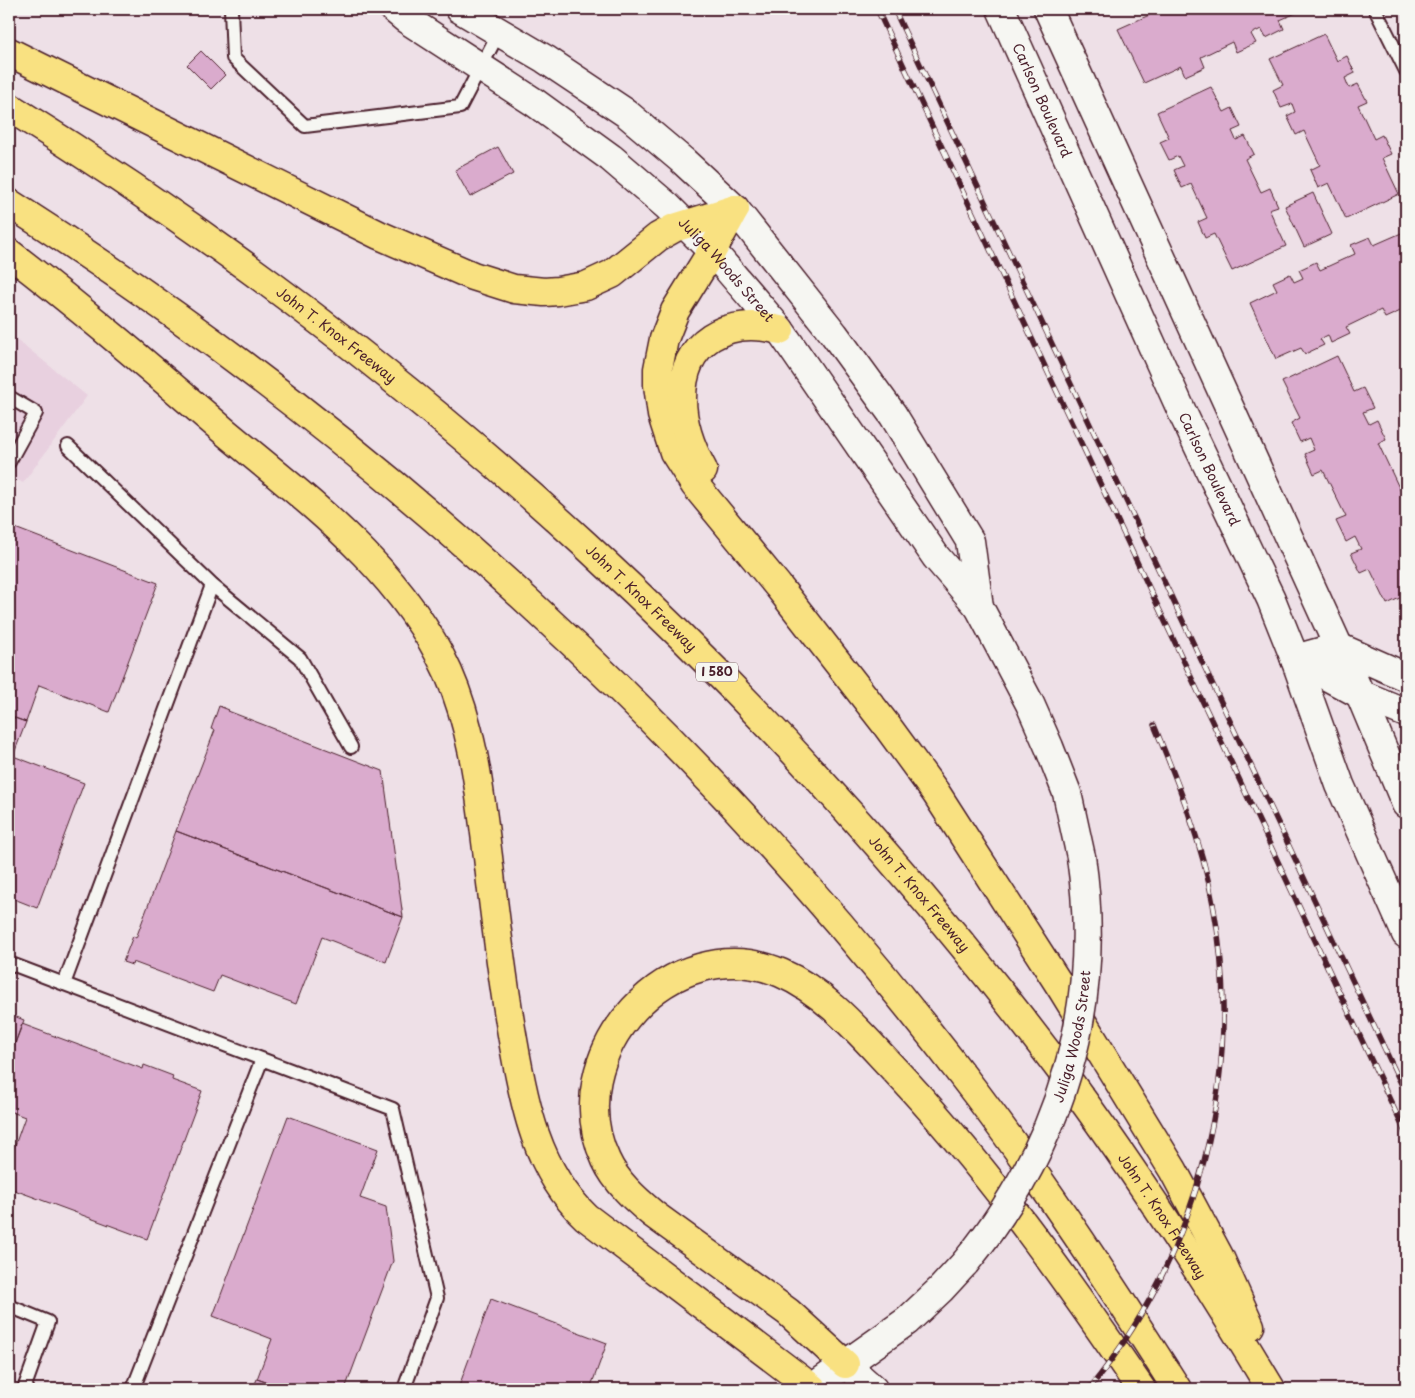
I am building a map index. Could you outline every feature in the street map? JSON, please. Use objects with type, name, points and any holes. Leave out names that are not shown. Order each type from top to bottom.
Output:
[{"type":"highway","points":[[9,52],[379,235],[473,276],[514,289],[551,292],[586,286],[612,274],[658,237],[685,223],[735,209]]},
{"type":"highway","name":"John T. Knox Freeway","points":[[9,107],[209,239],[300,305],[394,379],[546,508],[641,597],[726,682],[804,762],[884,852],[960,943],[1036,1039],[1107,1135],[1175,1236],[1271,1389]]},
{"type":"highway","points":[[9,203],[163,307],[320,425],[454,535],[572,642],[635,703],[714,784],[782,859],[867,957],[936,1042],[994,1118],[1083,1244],[1177,1389]]},
{"type":"highway","points":[[735,209],[712,251],[682,298],[669,325],[660,354],[658,385],[665,428],[680,463],[922,774],[1062,989],[1198,1216],[1278,1389]]},
{"type":"highway","points":[[9,253],[105,330],[330,520],[366,555],[405,600],[437,650],[449,675],[460,703],[468,732],[479,790],[515,1055],[529,1115],[543,1156],[562,1190],[586,1218],[813,1389]]},
{"type":"highway","points":[[737,535],[688,438],[682,400],[685,376],[693,356],[699,348],[713,336],[724,330],[751,325],[766,326],[780,330]]},
{"type":"highway","points":[[845,1364],[788,1312],[653,1214],[634,1198],[619,1181],[606,1161],[599,1142],[595,1121],[594,1099],[597,1078],[603,1058],[612,1038],[629,1014],[654,989],[675,978],[695,970],[717,965],[738,964],[758,967],[779,973],[798,982],[816,993],[834,1008],[902,1077],[984,1172],[1060,1272],[1141,1389]]},
{"type":"street","name":"Juliga Woods Street","points":[[394,9],[534,102],[611,158],[685,223],[712,251],[780,330],[936,557],[979,607],[1030,704],[1050,747],[1067,793],[1081,857],[1087,919],[1087,967],[1082,1014],[1071,1064],[1048,1129],[1031,1165],[1002,1216],[966,1263],[907,1321],[813,1389]]},
{"type":"street","name":"Juliga Woods Street","points":[[460,9],[545,59],[626,113],[683,161],[735,209],[834,334],[893,414],[970,541],[979,607]]},
{"type":"street","name":"Carlson Boulevard","points":[[1001,9],[1179,405],[1271,599],[1295,659],[1340,785],[1406,934]]},
{"type":"street","points":[[1048,9],[1360,694],[1406,804]]},
{"type":"street","points":[[1295,659],[1338,647],[1406,677]]},
{"type":"street","points":[[1295,659],[1360,694],[1406,713]]},
{"type":"street","points":[[845,1364],[873,1389]]},
{"type":"lane","points":[[231,9],[233,58],[305,126],[460,107],[499,32]]},
{"type":"lane","points":[[1375,9],[1406,71]]},
{"type":"lane","points":[[9,397],[36,413],[9,462]]},
{"type":"lane","points":[[68,446],[212,584],[300,658],[351,747]]},
{"type":"lane","points":[[64,984],[212,584]]},
{"type":"lane","points":[[9,962],[393,1109],[437,1298],[404,1389]]},
{"type":"lane","points":[[133,1389],[262,1059]]},
{"type":"lane","points":[[9,1306],[48,1322],[24,1389]]},
{"type":"shaded area","points":[[9,333],[87,396],[23,483],[9,475]]},
{"type":"building","points":[[1155,9],[1305,9],[1280,20],[1284,29],[1266,38],[1261,29],[1251,34],[1256,43],[1236,52],[1232,42],[1201,57],[1205,67],[1185,76],[1181,66],[1144,83],[1118,29],[1156,12]]},
{"type":"building","points":[[1324,34],[1337,61],[1347,56],[1355,73],[1345,78],[1349,88],[1358,84],[1367,101],[1358,105],[1374,139],[1382,135],[1391,154],[1382,158],[1399,194],[1346,219],[1329,183],[1318,188],[1310,170],[1320,165],[1304,131],[1296,135],[1287,116],[1295,112],[1292,104],[1281,108],[1273,90],[1283,85],[1270,59]]},
{"type":"building","points":[[201,51],[225,75],[211,89],[187,65]]},
{"type":"building","points":[[1211,87],[1224,112],[1232,108],[1241,127],[1232,131],[1236,140],[1245,136],[1254,154],[1245,159],[1261,192],[1270,188],[1278,206],[1269,209],[1286,246],[1232,271],[1214,234],[1205,238],[1198,222],[1207,218],[1191,184],[1182,188],[1174,170],[1183,166],[1178,156],[1169,160],[1160,142],[1169,138],[1157,112]]},
{"type":"building","points":[[498,147],[513,174],[470,197],[455,170]]},
{"type":"building","points":[[1313,193],[1332,234],[1304,247],[1285,206]]},
{"type":"building","points":[[1406,231],[1406,299],[1401,301],[1405,309],[1385,318],[1381,310],[1346,327],[1350,334],[1331,343],[1328,335],[1320,339],[1324,345],[1305,354],[1301,348],[1276,359],[1250,303],[1277,290],[1273,282],[1290,274],[1294,282],[1303,278],[1299,270],[1316,262],[1320,270],[1355,254],[1351,245],[1370,237],[1374,245]]},
{"type":"building","points":[[1337,356],[1354,392],[1363,388],[1373,408],[1363,412],[1369,424],[1377,420],[1386,439],[1378,443],[1401,492],[1406,490],[1406,595],[1387,604],[1370,569],[1361,573],[1351,553],[1361,549],[1355,537],[1346,542],[1336,521],[1346,517],[1323,470],[1314,474],[1305,454],[1314,450],[1309,438],[1300,442],[1291,423],[1300,418],[1282,382]]},
{"type":"building","points":[[15,528],[158,583],[109,712],[39,685],[26,722],[9,716],[9,534]]},
{"type":"building","points":[[219,706],[383,771],[403,917],[176,831],[215,730],[211,729]]},
{"type":"building","points":[[9,716],[26,722],[13,756],[84,783],[37,908],[9,897]]},
{"type":"building","points":[[176,831],[403,917],[386,962],[322,937],[296,1004],[220,975],[213,992],[133,962],[132,965],[123,962],[133,936],[136,938]]},
{"type":"building","points":[[9,1014],[24,1020],[9,1059]]},
{"type":"building","points":[[22,1024],[143,1069],[144,1065],[173,1076],[172,1080],[202,1091],[147,1239],[9,1188],[9,1162],[25,1117],[9,1111],[9,1059]]},
{"type":"building","points":[[288,1116],[378,1149],[360,1198],[386,1207],[393,1261],[345,1389],[286,1389],[257,1379],[272,1339],[213,1316]]},
{"type":"building","points":[[491,1299],[607,1343],[590,1389],[458,1389]]},
{"type":"building","points":[[257,1379],[286,1389],[253,1389]]},
{"type":"railway","points":[[877,9],[1406,1134]]},
{"type":"railway","points":[[894,9],[1406,1094]]},
{"type":"railway","points":[[1089,1389],[1127,1337],[1159,1281],[1185,1221],[1204,1160],[1217,1097],[1223,1033],[1221,968],[1213,904],[1196,835],[1154,725]]}]
